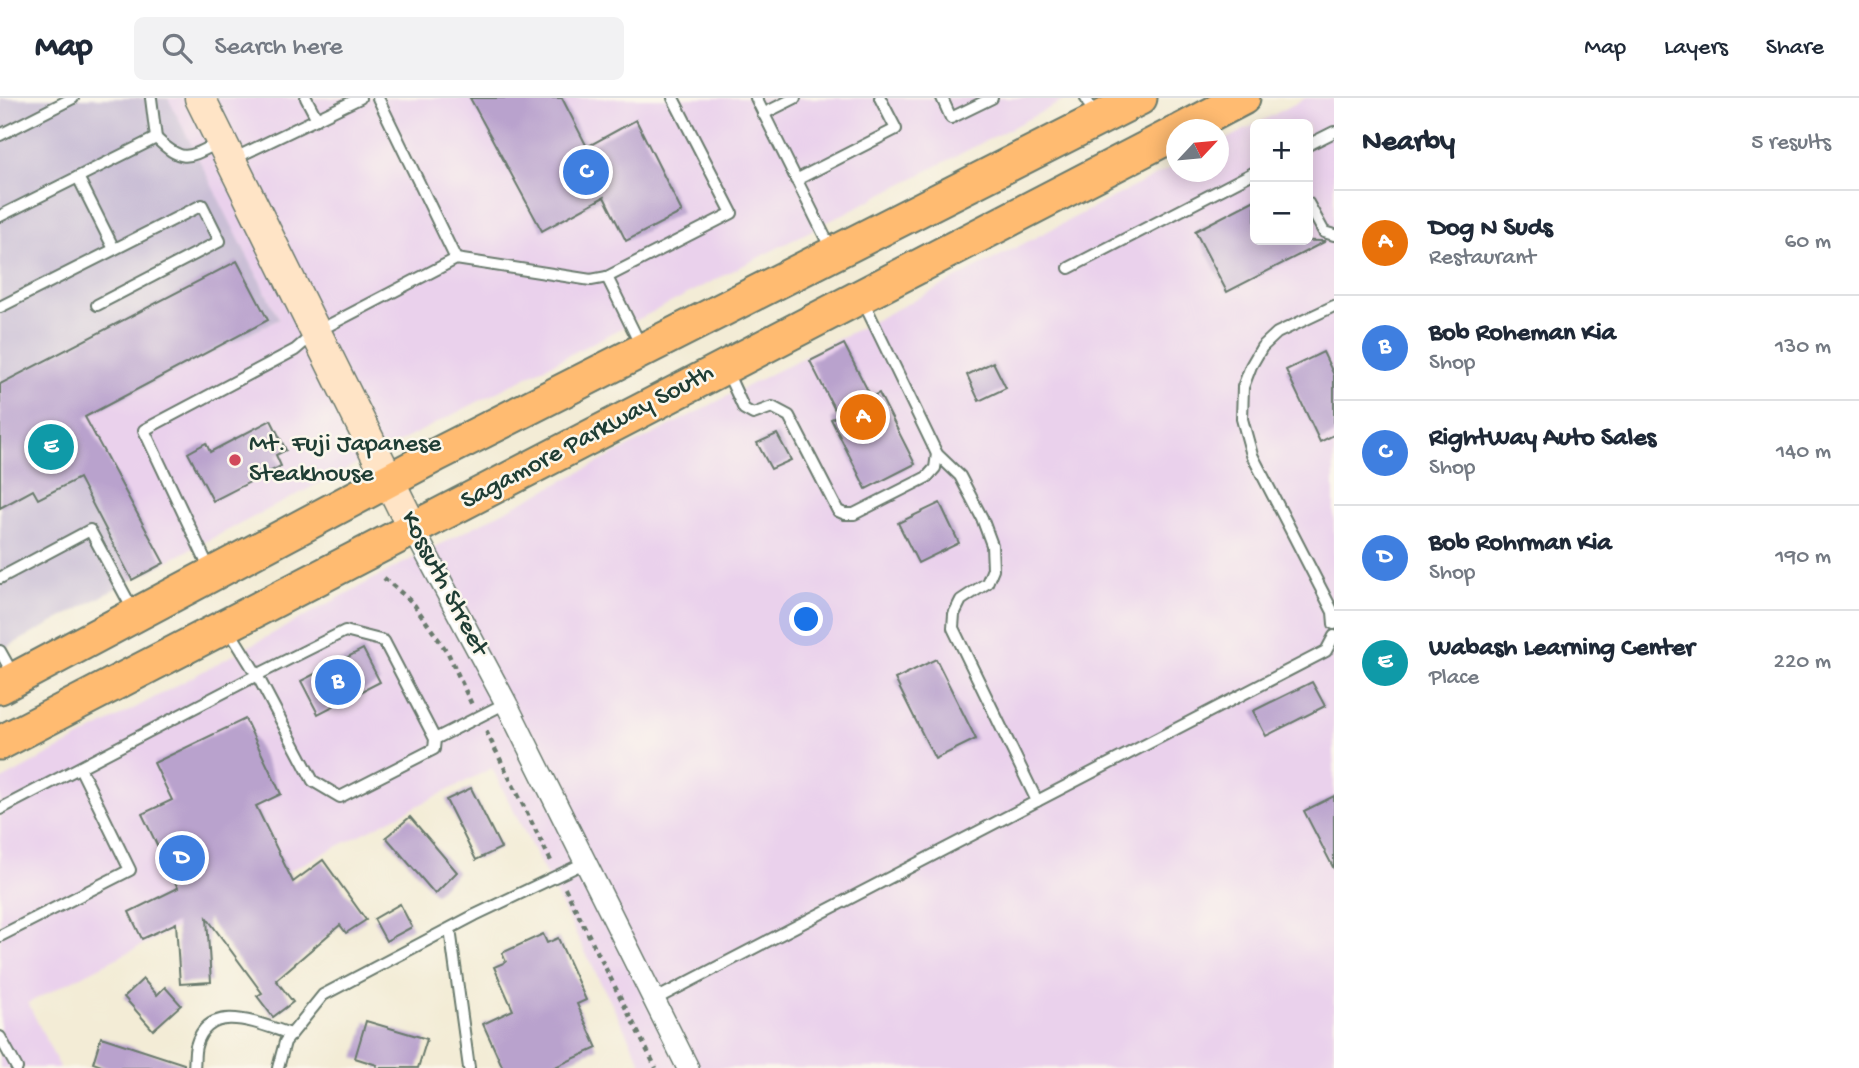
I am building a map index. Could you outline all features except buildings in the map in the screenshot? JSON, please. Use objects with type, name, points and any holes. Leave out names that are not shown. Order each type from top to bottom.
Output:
[{"type":"main road","name":"Sagamore Parkway South","points":[[5,673],[136,616],[389,480],[834,255],[1091,109],[1140,98]]},
{"type":"main road","points":[[1203,119],[1243,98]]},
{"type":"main road","name":"Sagamore Parkway South","points":[[0,743],[1166,139]]},
{"type":"street","name":"Kossuth Street","points":[[200,98],[413,529],[506,703],[688,1068]]},
{"type":"lane","points":[[0,135],[73,98]]},
{"type":"lane","points":[[151,98],[156,138],[172,153],[186,157],[226,151],[317,119],[360,98]]},
{"type":"lane","points":[[306,98],[317,119]]},
{"type":"lane","points":[[378,98],[456,259]]},
{"type":"lane","points":[[212,575],[144,430],[295,350],[316,332],[456,259],[591,280],[607,277],[732,213],[673,98]]},
{"type":"lane","points":[[756,98],[834,255]]},
{"type":"lane","points":[[764,114],[795,98]]},
{"type":"lane","points":[[796,180],[896,129],[880,98]]},
{"type":"lane","points":[[942,98],[951,118],[992,98]]},
{"type":"lane","points":[[1313,142],[1334,132]]},
{"type":"lane","points":[[0,216],[156,138]]},
{"type":"lane","points":[[1069,268],[1250,175]]},
{"type":"lane","points":[[78,177],[114,249]]},
{"type":"lane","points":[[0,307],[202,205],[220,242],[97,304]]},
{"type":"lane","points":[[1313,212],[1324,232],[1334,235]]},
{"type":"lane","points":[[607,277],[643,351]]},
{"type":"lane","points":[[860,296],[937,454],[960,476],[982,518],[992,545],[993,569],[987,583],[961,600],[954,614],[953,628],[1037,801]]},
{"type":"lane","points":[[1334,306],[1277,333],[1262,347],[1243,387],[1242,419],[1252,454],[1332,612],[1334,624]]},
{"type":"lane","points":[[724,367],[744,409],[753,414],[772,407],[789,416],[838,511],[845,514],[853,514],[927,477],[935,468],[937,454]]},
{"type":"lane","points":[[0,578],[90,530],[136,616]]},
{"type":"lane","points":[[0,809],[257,675],[345,631],[384,642],[435,739],[434,748],[340,797],[313,781],[257,675],[227,626]]},
{"type":"lane","points":[[654,1000],[1326,651],[1334,636]]},
{"type":"lane","points":[[435,739],[506,703]]},
{"type":"lane","points":[[0,936],[130,870],[80,768]]},
{"type":"lane","points":[[278,1068],[285,1042],[323,995],[584,863]]},
{"type":"lane","points":[[450,929],[468,1068]]},
{"type":"lane","points":[[194,1068],[196,1045],[207,1027],[225,1017],[291,1034]]},
{"type":"lane","points":[[0,1037],[18,1068]]},
{"type":"path","points":[[566,891],[656,1068]]},
{"type":"shaded area","points":[[0,98],[168,98],[279,319],[86,417],[164,563],[0,651]]},
{"type":"shaded area","points":[[167,98],[1069,98],[164,563],[85,417],[279,319]]},
{"type":"shaded area","points":[[1306,98],[1334,98],[1334,1068],[644,1068],[492,768],[28,1003],[60,1068],[0,1068],[0,781],[392,569],[1166,170],[1166,182],[1229,182],[1229,138],[1250,127],[1250,245],[1313,245],[1313,119],[1266,119]]},
{"type":"place","name":"RightWay Auto Sales","points":[[586,172]]},
{"type":"place","name":"Dog N Suds","points":[[863,417]]},
{"type":"place","name":"Wabash Learning Center","points":[[51,447]]},
{"type":"place","name":"Mt. Fuji Japanese Steakhouse","points":[[235,460]]},
{"type":"place","name":"Bob Roheman Kia","points":[[338,682]]},
{"type":"place","name":"Bob Rohrman Kia","points":[[182,858]]}]
